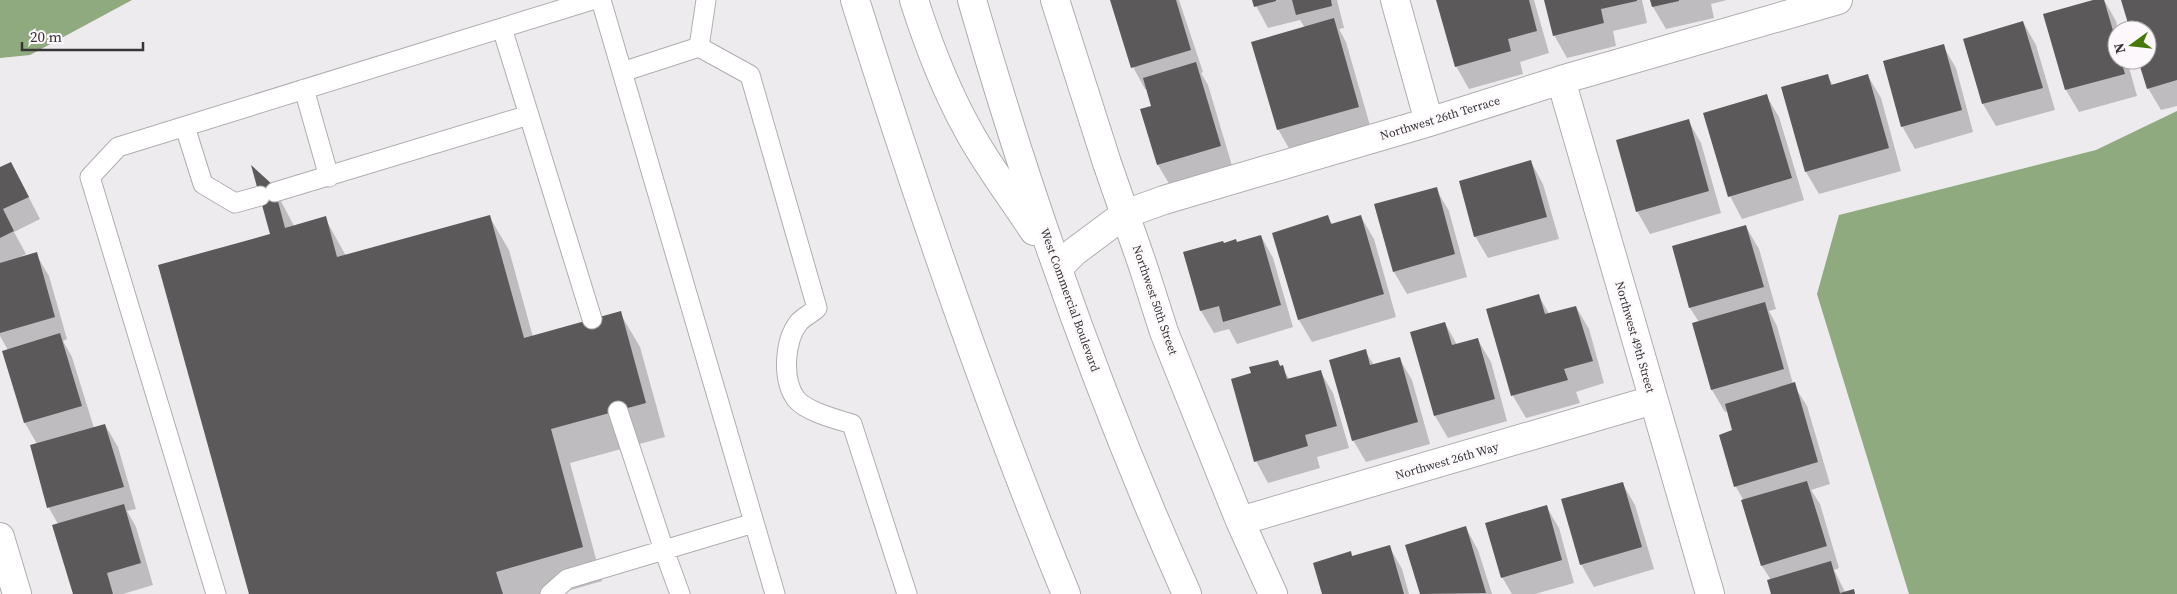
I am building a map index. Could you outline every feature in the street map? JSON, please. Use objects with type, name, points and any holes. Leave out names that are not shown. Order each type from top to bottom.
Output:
[{"type":"main road","points":[[855,0],[914,188],[954,301],[993,410],[1066,594]]},
{"type":"main road","points":[[914,0],[930,46],[967,129],[1058,268]]},
{"type":"main road","name":"West Commercial Boulevard","points":[[972,0],[1002,103],[1058,268],[1134,470],[1186,594]]},
{"type":"main road","name":"Northwest 50th Street","points":[[1055,0],[1164,332],[1240,521],[1273,594]]},
{"type":"main road","points":[[1395,0],[1429,122]]},
{"type":"main road","name":"Northwest 26th Terrace","points":[[1058,268],[1074,252],[1125,214],[1164,200],[1429,122],[1561,80],[1838,0]]},
{"type":"main road","name":"Northwest 49th Street","points":[[1561,80],[1710,594]]},
{"type":"main road","name":"Northwest 26th Way","points":[[1240,521],[1653,400]]},
{"type":"main road","points":[[0,537],[17,594]]},
{"type":"lane","points":[[216,594],[90,177],[118,147],[592,0]]},
{"type":"lane","points":[[601,0],[776,594]]},
{"type":"lane","points":[[698,46],[706,0]]},
{"type":"lane","points":[[502,28],[592,319]]},
{"type":"lane","points":[[622,72],[698,46],[750,75],[818,308],[799,323],[787,349],[786,372],[796,399],[818,414],[852,424],[907,594]]},
{"type":"lane","points":[[304,89],[329,177]]},
{"type":"lane","points":[[185,127],[203,184],[235,203],[329,177],[529,115]]},
{"type":"lane","points":[[618,411],[680,594]]},
{"type":"lane","points":[[550,594],[566,579],[754,523]]},
{"type":"shaded area","points":[[0,0],[132,0],[30,55],[0,58]]},
{"type":"shaded area","points":[[2177,111],[2177,594],[1909,594],[1817,294],[1839,215],[2096,150]]},
{"type":"building","points":[[1110,0],[1176,0],[1191,50],[1131,68]]},
{"type":"building","points":[[1252,0],[1276,0],[1276,1],[1254,7]]},
{"type":"building","points":[[1292,0],[1331,0],[1332,6],[1296,15]]},
{"type":"building","points":[[1436,0],[1529,0],[1537,31],[1508,39],[1511,51],[1455,67]]},
{"type":"building","points":[[1544,0],[1637,1],[1601,9],[1604,23],[1553,36]]},
{"type":"building","points":[[1650,0],[1679,0],[1679,1],[1652,7]]},
{"type":"building","points":[[2093,0],[2104,0],[2110,20],[2107,20],[2107,70],[2124,70],[2125,74],[2065,90],[2043,14]]},
{"type":"building","points":[[2121,0],[2177,0],[2177,80],[2147,89],[2141,70],[2157,70],[2157,20],[2127,20]]},
{"type":"building","points":[[1334,18],[1359,107],[1277,130],[1251,42]]},
{"type":"building","points":[[2023,21],[2043,88],[1982,104],[1963,39]]},
{"type":"building","points":[[1944,44],[1962,110],[1901,127],[1883,61]]},
{"type":"building","points":[[1196,62],[1221,146],[1157,165],[1140,109],[1151,106],[1143,78]]},
{"type":"building","points":[[1828,74],[1831,85],[1868,74],[1889,148],[1805,172],[1781,87]]},
{"type":"building","points":[[1767,94],[1792,178],[1728,197],[1703,113]]},
{"type":"building","points":[[1689,119],[1709,191],[1636,212],[1616,140]]},
{"type":"building","points":[[1531,160],[1547,217],[1474,237],[1459,181]]},
{"type":"building","points":[[11,162],[29,197],[3,209],[14,231],[0,238],[0,167]]},
{"type":"building","points":[[251,165],[274,186],[285,228],[326,216],[337,257],[490,215],[524,338],[621,311],[646,403],[551,429],[583,547],[496,572],[503,594],[249,594],[158,265],[270,234]]},
{"type":"building","points":[[1437,187],[1455,254],[1393,272],[1374,204]]},
{"type":"building","points":[[1328,215],[1331,224],[1361,215],[1384,294],[1298,320],[1272,233]]},
{"type":"building","points":[[1746,225],[1764,287],[1689,308],[1672,246]]},
{"type":"building","points":[[1261,235],[1281,305],[1223,322],[1219,306],[1200,311],[1183,252],[1223,241],[1224,243],[1236,239],[1237,242]]},
{"type":"building","points":[[37,252],[55,317],[0,333],[0,263]]},
{"type":"building","points":[[1539,294],[1545,314],[1576,306],[1593,361],[1564,369],[1568,380],[1511,396],[1486,309]]},
{"type":"building","points":[[1765,302],[1784,369],[1711,390],[1692,323]]},
{"type":"building","points":[[1445,322],[1452,345],[1478,338],[1495,399],[1434,416],[1410,332]]},
{"type":"building","points":[[60,333],[82,406],[24,423],[2,351]]},
{"type":"building","points":[[1366,349],[1370,365],[1400,357],[1418,422],[1352,441],[1329,360]]},
{"type":"building","points":[[1278,360],[1280,366],[1283,365],[1287,379],[1321,370],[1337,426],[1305,435],[1308,446],[1254,462],[1231,379],[1251,373],[1249,367]]},
{"type":"building","points":[[1795,382],[1818,462],[1734,487],[1719,435],[1732,430],[1725,404]]},
{"type":"building","points":[[105,424],[124,487],[47,508],[30,445]]},
{"type":"building","points":[[1807,481],[1827,546],[1761,566],[1741,500]]},
{"type":"building","points":[[1623,482],[1642,547],[1580,565],[1561,499]]},
{"type":"building","points":[[124,504],[141,563],[107,573],[113,594],[73,594],[52,525]]},
{"type":"building","points":[[1547,505],[1562,560],[1501,578],[1485,523]]},
{"type":"building","points":[[1466,526],[1486,593],[1420,594],[1405,545]]},
{"type":"building","points":[[1390,545],[1404,594],[1322,594],[1313,563],[1351,551],[1352,556]]},
{"type":"building","points":[[1831,561],[1840,593],[1854,589],[1855,594],[1771,594],[1767,580]]}]
